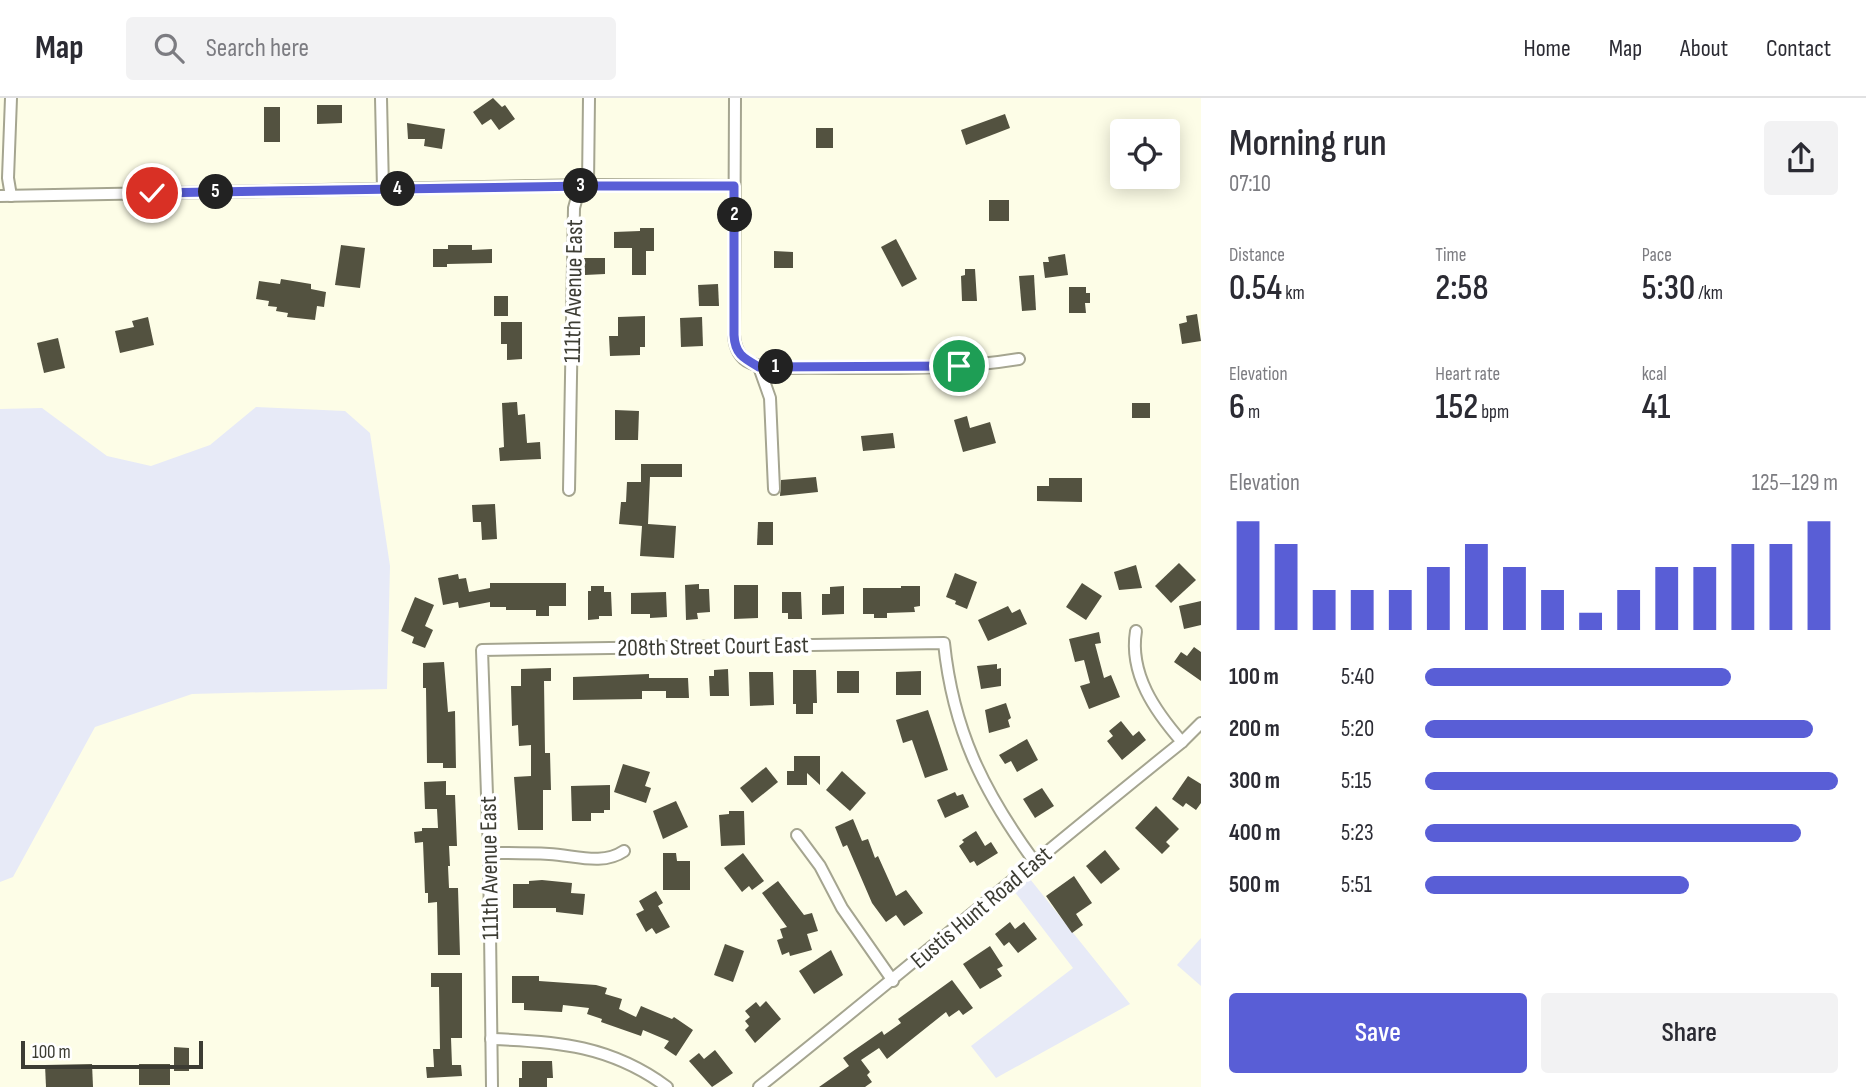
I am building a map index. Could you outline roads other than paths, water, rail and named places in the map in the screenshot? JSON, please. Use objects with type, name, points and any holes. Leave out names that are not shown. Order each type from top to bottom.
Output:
[{"type":"street","points":[[11,98],[6,196],[734,186]]},
{"type":"street","points":[[381,98],[383,189]]},
{"type":"street","name":"111th Avenue East","points":[[569,490],[574,208],[582,190],[588,186],[589,98]]},
{"type":"street","points":[[735,98],[734,345],[740,357],[759,367],[959,366],[1018,359]]},
{"type":"street","points":[[759,367],[770,398],[774,489]]},
{"type":"street","points":[[1136,631],[1136,658],[1146,691],[1164,722],[1182,742]]},
{"type":"street","name":"208th Street Court East","points":[[482,650],[944,643],[948,677],[972,760],[1004,821],[1034,862]]},
{"type":"street","name":"111th Avenue East","points":[[482,650],[489,853],[492,1087]]},
{"type":"street","name":"Eustis Hunt Road East","points":[[759,1087],[893,981],[1182,742],[1201,723]]},
{"type":"street","points":[[797,835],[820,866],[842,908],[893,981]]},
{"type":"street","points":[[489,853],[553,854],[601,859],[615,857],[624,851]]},
{"type":"street","points":[[491,1040],[560,1042],[590,1049],[622,1060],[667,1087]]}]
